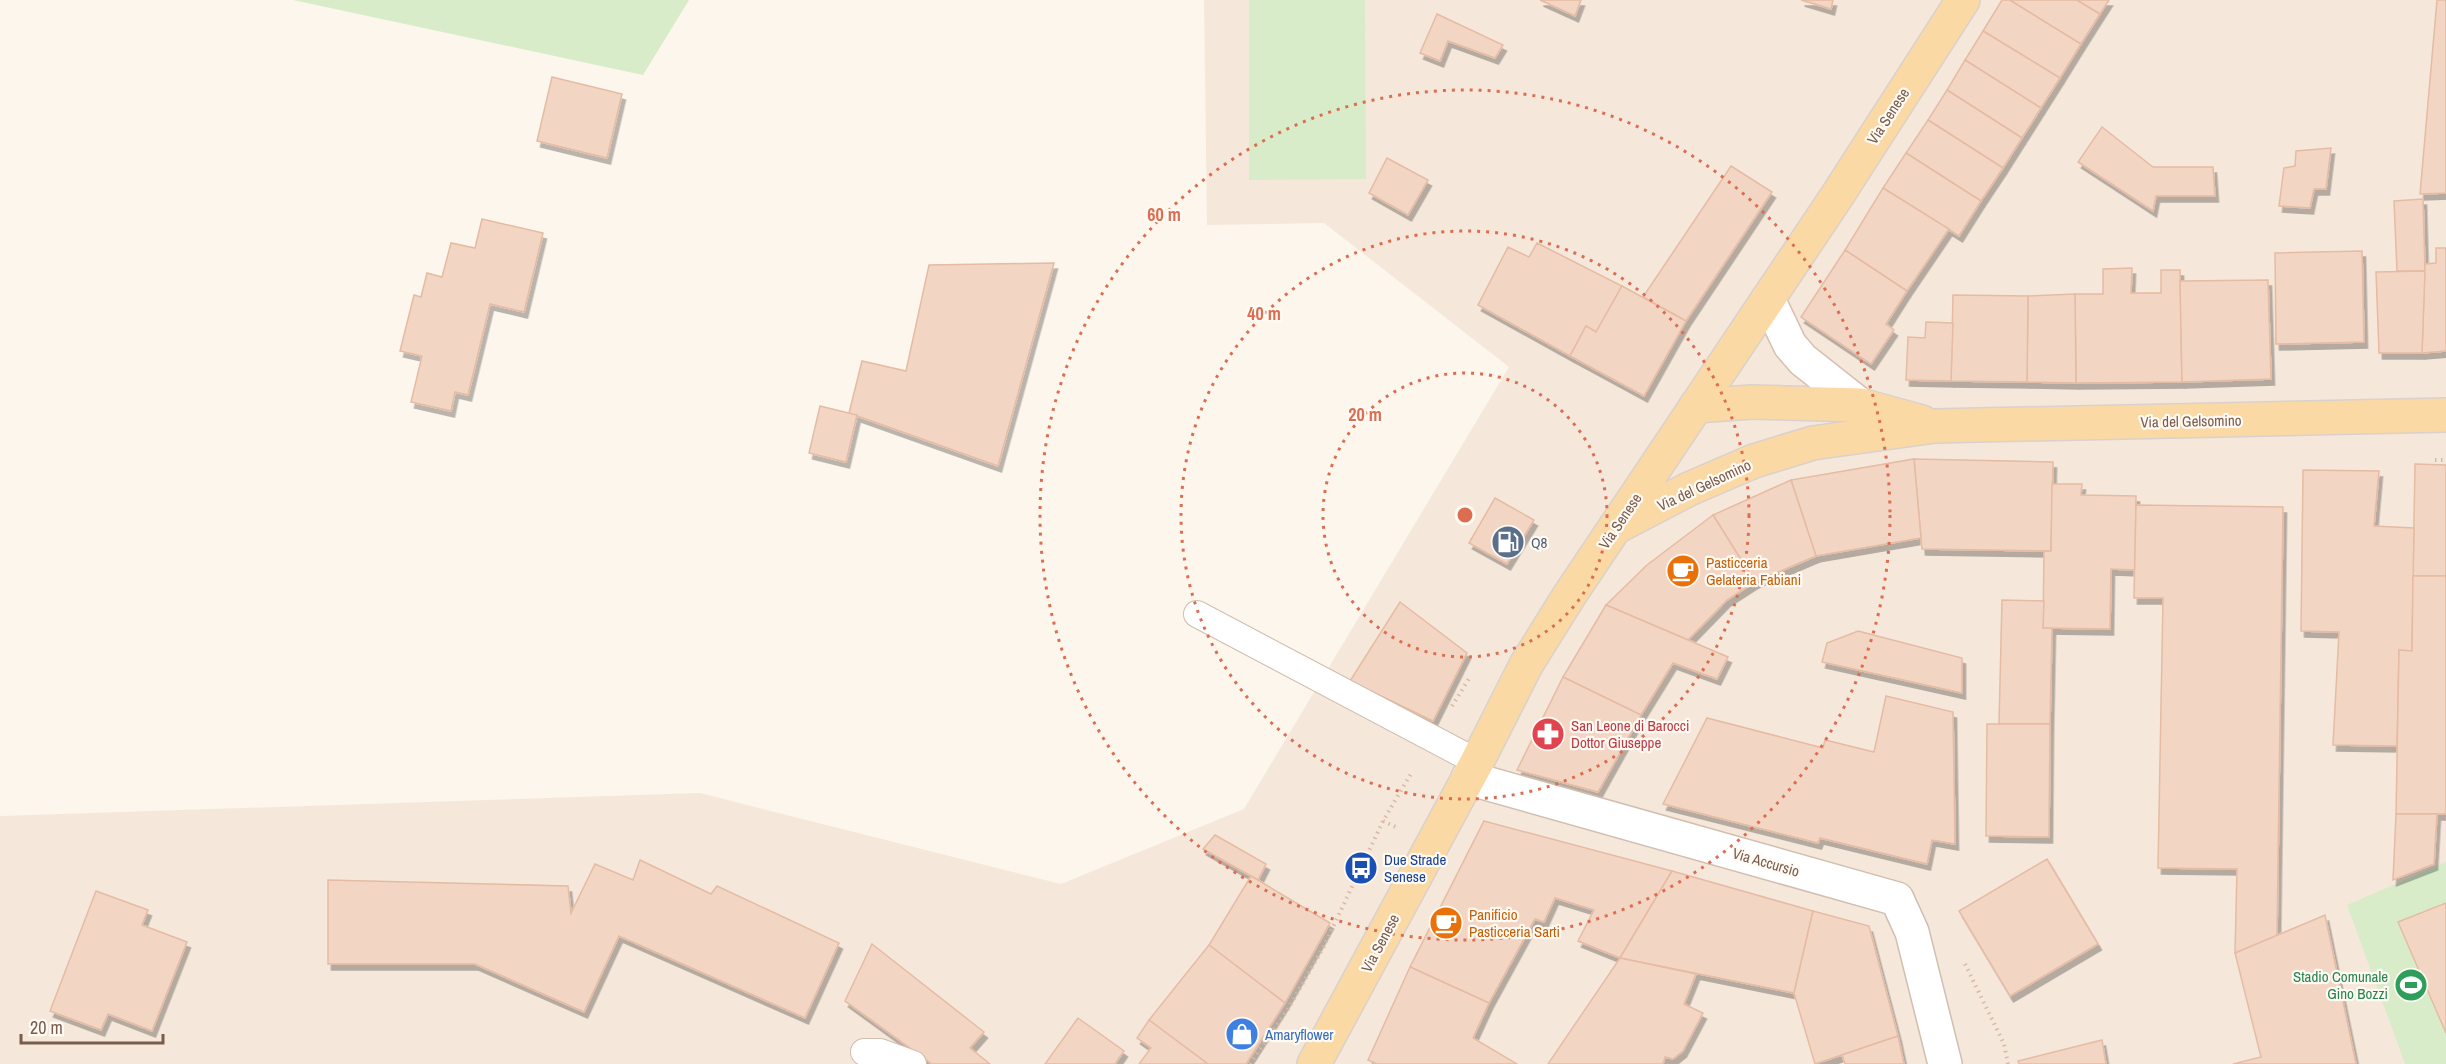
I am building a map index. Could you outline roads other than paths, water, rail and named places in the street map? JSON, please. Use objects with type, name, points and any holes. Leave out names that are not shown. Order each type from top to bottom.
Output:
[{"type":"main road","name":"Via Senese","points":[[1314,1064],[1473,770],[1526,665],[1569,596],[1768,299],[1963,0]]},
{"type":"main road","name":"Via del Gelsomino","points":[[1696,406],[1752,402],[1860,405],[1935,426]]},
{"type":"main road","name":"Via del Gelsomino","points":[[1617,527],[1689,489],[1754,461],[1813,443],[1935,426],[2446,415]]},
{"type":"street","name":"Via del Gelsomino","points":[[1768,299],[1790,345],[1803,360],[1860,405]]},
{"type":"street","name":"Via Accursio","points":[[1473,770],[1897,899],[1912,932],[1945,1064]]},
{"type":"lane","points":[[1197,614],[1473,770]]},
{"type":"lane","points":[[864,1052],[880,1052],[913,1064]]},
{"type":"place","name":"Q8","points":[[1508,542]]},
{"type":"place","name":"Pasticceria Gelateria Fabiani","points":[[1683,571]]},
{"type":"place","name":"San Leone di Barocci Dottor Giuseppe","points":[[1548,734]]},
{"type":"place","name":"Due Strade Senese","points":[[1361,868]]},
{"type":"place","name":"Panificio Pasticceria Sarti","points":[[1446,923]]},
{"type":"place","name":"Stadio Comunale Gino Bozzi","points":[[2411,985]]},
{"type":"place","name":"Amaryflower","points":[[1242,1034]]}]
